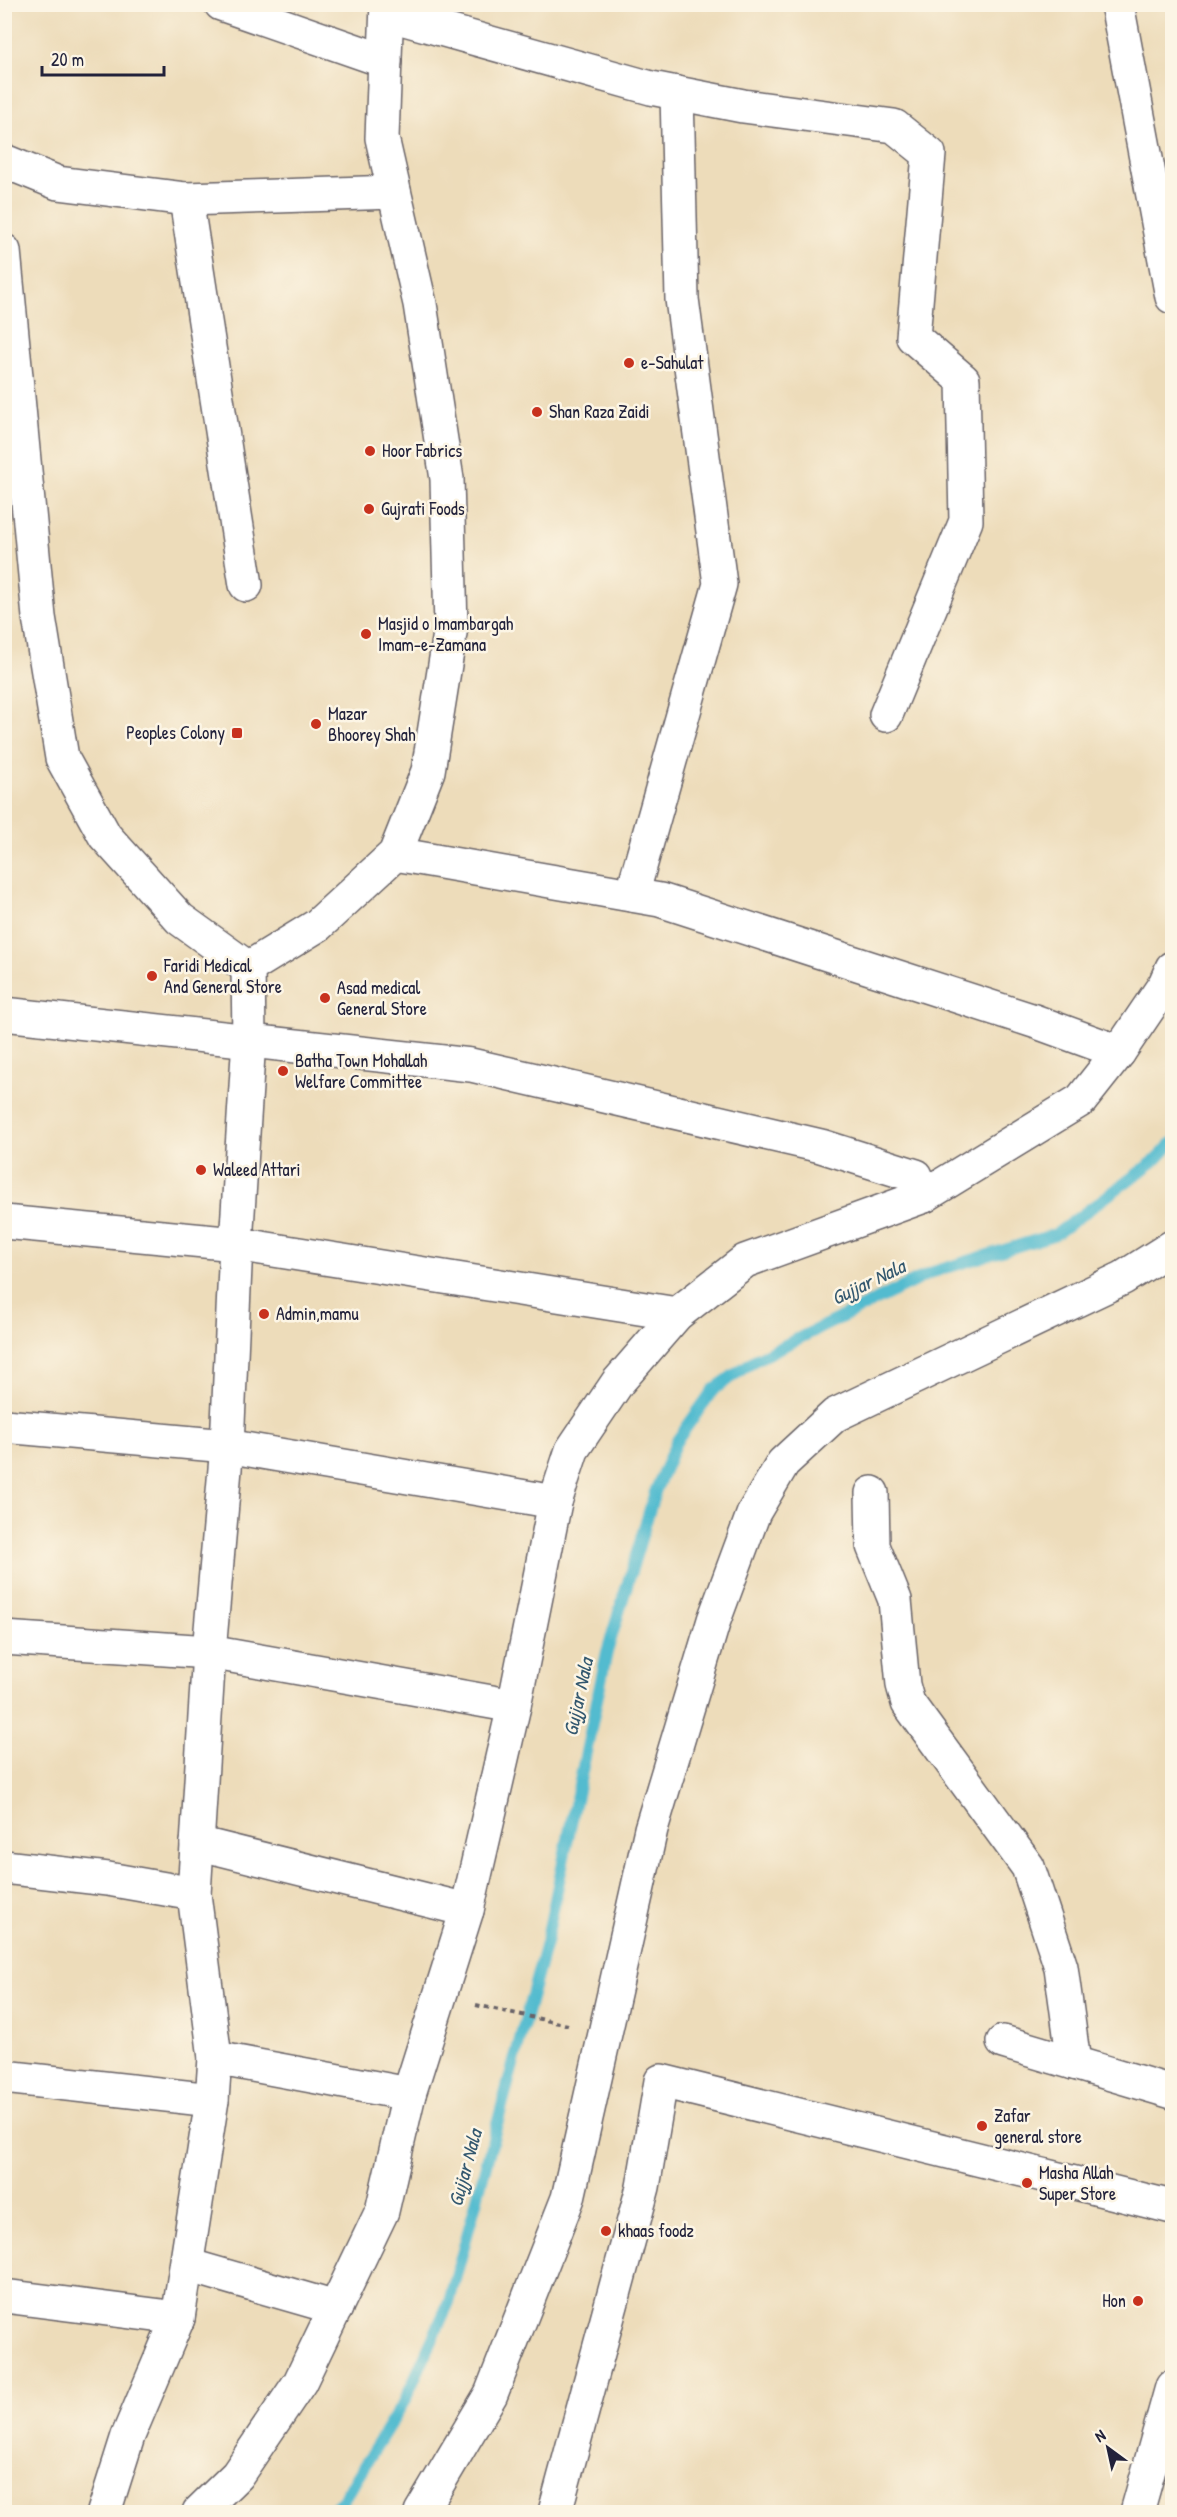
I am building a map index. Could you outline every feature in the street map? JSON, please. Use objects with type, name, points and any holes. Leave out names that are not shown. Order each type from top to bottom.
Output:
[{"type":"street","points":[[221,4],[386,61]]},
{"type":"street","points":[[1117,4],[1173,297]]},
{"type":"street","points":[[248,968],[318,925],[395,854],[428,771],[451,627],[447,478],[420,304],[382,138],[387,9],[677,93],[743,106],[894,126],[929,154],[913,337],[963,380],[966,521],[886,715]]},
{"type":"street","points":[[632,895],[720,584],[682,299],[677,93]]},
{"type":"street","points":[[4,161],[58,183],[186,199],[394,192]]},
{"type":"street","points":[[186,199],[246,585]]},
{"type":"street","points":[[4,251],[39,616],[62,758],[105,836],[180,918],[248,968]]},
{"type":"street","points":[[395,854],[660,900],[1119,1052]]},
{"type":"street","points":[[104,2512],[128,2436],[178,2318],[212,2100],[215,2058],[194,1894],[209,1652],[227,1446],[236,1244],[249,1039],[248,968]]},
{"type":"street","points":[[199,2512],[237,2475],[294,2391],[382,2211],[409,2094],[467,1911],[514,1706],[555,1502],[572,1450],[618,1382],[677,1314],[745,1261],[924,1196],[1081,1100],[1119,1052],[1165,984],[1173,968]]},
{"type":"street","points":[[4,1014],[471,1065],[809,1143],[916,1176],[924,1196]]},
{"type":"street","points":[[4,1222],[236,1244],[677,1314]]},
{"type":"street","points":[[421,2512],[491,2394],[568,2198],[651,1829],[714,1620],[754,1512],[783,1463],[835,1414],[1123,1278],[1173,1246]]},
{"type":"street","points":[[4,1425],[227,1446],[555,1502]]},
{"type":"street","points":[[872,1493],[873,1546],[895,1600],[903,1685],[908,1703],[1028,1867],[1061,1967],[1074,2063]]},
{"type":"street","points":[[4,1638],[209,1652],[514,1706]]},
{"type":"street","points":[[197,1843],[467,1911]]},
{"type":"street","points":[[4,1867],[108,1879],[194,1894]]},
{"type":"street","points":[[1003,2042],[1173,2092]]},
{"type":"street","points":[[215,2058],[409,2094]]},
{"type":"street","points":[[4,2077],[212,2100]]},
{"type":"street","points":[[555,2512],[643,2187],[661,2081],[1173,2207]]},
{"type":"street","points":[[187,2265],[336,2308]]},
{"type":"street","points":[[4,2296],[178,2318]]},
{"type":"street","points":[[1137,2512],[1172,2390]]},
{"type":"path","points":[[494,2009],[578,2027]]},
{"type":"waterway","name":"Gujjar Nala","points":[[330,2512],[343,2500],[405,2400],[449,2302],[546,1943],[607,1652],[655,1492],[676,1442],[713,1390],[755,1360],[933,1272],[1056,1234],[1157,1159],[1172,1143]]},
{"type":"place","name":"e-Sahulat","points":[[629,363]]},
{"type":"place","name":"Shan Raza Zaidi","points":[[537,412]]},
{"type":"place","name":"Hoor Fabrics","points":[[370,451]]},
{"type":"place","name":"Gujrati Foods","points":[[369,509]]},
{"type":"place","name":"Masjid o Imambargah Imam-e-Zamana","points":[[366,634]]},
{"type":"place","name":"Mazar Bhoorey Shah","points":[[316,724]]},
{"type":"place","name":"Peoples Colony","points":[[237,733]]},
{"type":"place","name":"Faridi Medical And General Store","points":[[152,976]]},
{"type":"place","name":"Asad medical General Store","points":[[325,998]]},
{"type":"place","name":"Batha Town Mohallah Welfare Committee","points":[[283,1071]]},
{"type":"place","name":"Waleed Attari","points":[[201,1170]]},
{"type":"place","name":"Admin,mamu","points":[[264,1314]]},
{"type":"place","name":"Zafar general store","points":[[982,2126]]},
{"type":"place","name":"Masha Allah Super Store","points":[[1027,2183]]},
{"type":"place","name":"khaas foodz","points":[[606,2231]]},
{"type":"place","name":"Hon","points":[[1138,2301]]}]
